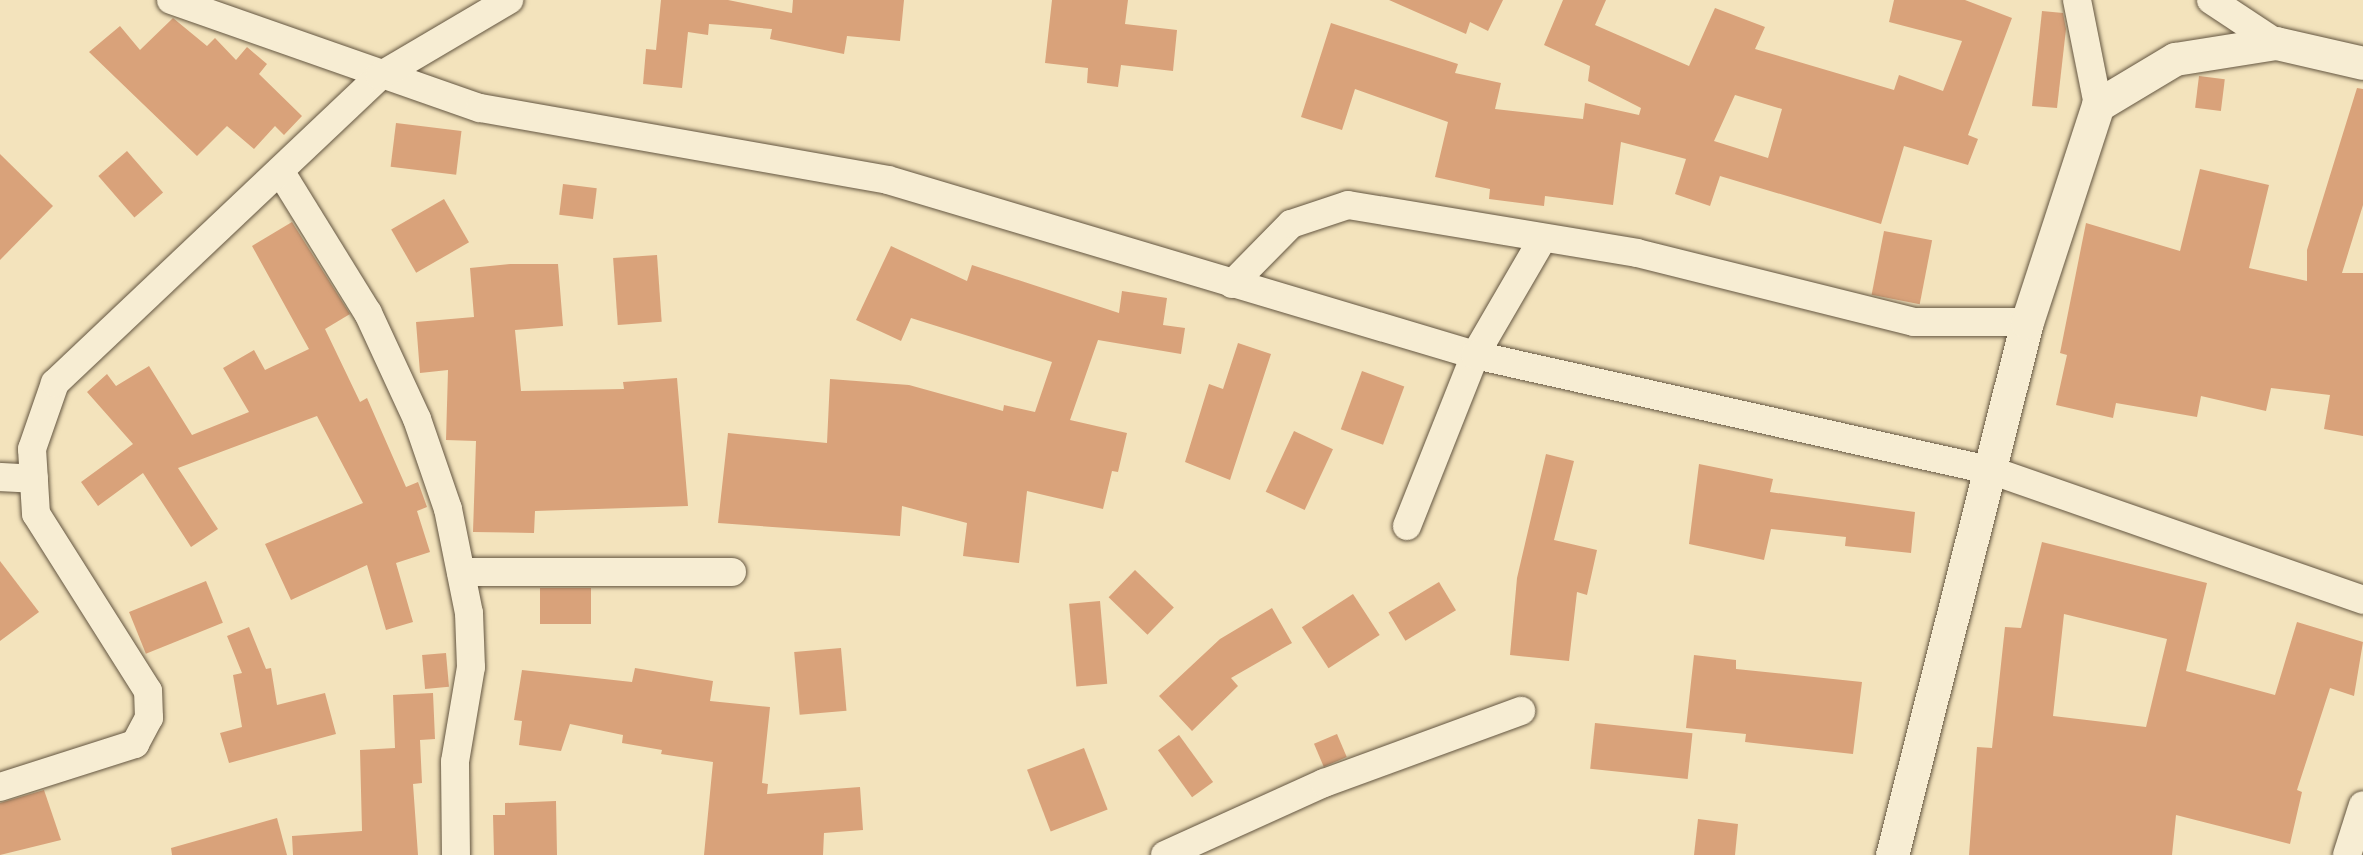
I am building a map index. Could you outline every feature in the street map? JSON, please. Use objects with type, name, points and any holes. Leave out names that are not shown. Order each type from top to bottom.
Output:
[{"type":"street","points":[[171,0],[282,36],[380,76],[480,108],[888,180],[1475,355],[1993,471],[2363,600]]},
{"type":"street","points":[[0,787],[135,744],[149,718],[148,692],[36,514],[32,449],[55,383],[282,174],[380,76],[508,0]]},
{"type":"street","points":[[1892,855],[1993,471],[2027,322],[2098,105],[2077,0]]},
{"type":"street","points":[[2211,0],[2276,43],[2363,63]]},
{"type":"street","points":[[2098,105],[2175,59],[2276,43]]},
{"type":"street","points":[[282,174],[368,313],[417,419],[448,509],[461,572],[471,667],[455,762],[456,855]]},
{"type":"street","points":[[1232,284],[1291,224],[1348,206],[1544,238],[1738,275],[1802,297],[1914,322],[2027,322]]},
{"type":"street","points":[[1407,526],[1475,355],[1544,238]]},
{"type":"street","points":[[0,477],[34,479]]},
{"type":"street","points":[[461,572],[732,572]]},
{"type":"street","points":[[1165,855],[1324,783],[1521,711]]},
{"type":"street","points":[[2347,855],[2363,805]]},
{"type":"building","points":[[661,0],[728,0],[792,13],[793,0],[904,0],[900,41],[847,36],[844,54],[770,39],[772,29],[709,24],[708,35],[688,32],[682,88],[643,84],[646,49],[656,50]]},
{"type":"building","points":[[1052,0],[1128,0],[1125,24],[1177,30],[1173,71],[1121,65],[1118,87],[1087,83],[1088,68],[1045,63]]},
{"type":"building","points":[[1389,0],[1503,0],[1488,31],[1470,22],[1466,34]]},
{"type":"building","points":[[1563,0],[1606,0],[1595,25],[1689,66],[1715,8],[1765,27],[1755,49],[1894,90],[1899,75],[1943,91],[1962,41],[1889,22],[1894,0],[1965,0],[2012,18],[1968,135],[1978,139],[1968,165],[1904,146],[1881,224],[1720,176],[1710,206],[1675,194],[1686,159],[1621,142],[1613,205],[1545,196],[1544,206],[1489,199],[1490,189],[1435,177],[1448,122],[1355,89],[1342,130],[1301,117],[1331,23],[1458,64],[1455,73],[1501,83],[1495,109],[1583,119],[1585,103],[1639,115],[1641,108],[1588,81],[1590,66],[1544,45]],"holes":[[[1735,95],[1782,109],[1768,158],[1714,141]]]},
{"type":"building","points":[[2042,11],[2063,13],[2066,29],[2057,108],[2032,106]]},
{"type":"building","points":[[173,18],[207,46],[215,38],[236,60],[247,47],[267,64],[259,74],[302,116],[284,135],[275,126],[254,149],[227,126],[197,156],[89,52],[120,26],[140,50]]},
{"type":"building","points":[[2199,76],[2225,79],[2221,111],[2195,108]]},
{"type":"building","points":[[2357,88],[2363,89],[2363,205],[2342,273],[2363,273],[2363,436],[2324,429],[2330,395],[2271,388],[2266,411],[2201,396],[2197,417],[2116,403],[2113,418],[2056,405],[2067,355],[2060,353],[2086,223],[2180,251],[2200,169],[2269,185],[2249,268],[2307,281],[2307,250]]},
{"type":"building","points":[[396,123],[462,131],[456,175],[391,167]]},
{"type":"building","points":[[127,151],[163,193],[134,217],[98,176]]},
{"type":"building","points":[[0,154],[53,206],[0,260]]},
{"type":"building","points":[[563,184],[597,188],[593,219],[559,215]]},
{"type":"building","points":[[444,199],[469,242],[416,273],[391,230]]},
{"type":"building","points":[[292,222],[350,314],[325,329],[360,402],[367,398],[406,487],[418,482],[427,507],[417,511],[430,552],[396,563],[413,622],[386,630],[367,565],[291,600],[265,544],[363,503],[317,416],[178,468],[218,529],[191,547],[143,473],[98,506],[81,482],[133,444],[87,392],[107,374],[116,386],[149,366],[192,435],[249,412],[223,368],[254,350],[265,370],[309,349],[252,246]]},
{"type":"building","points":[[1884,231],[1932,240],[1920,304],[1872,295]]},
{"type":"building","points":[[891,246],[967,281],[972,265],[1119,313],[1122,291],[1167,298],[1163,325],[1185,328],[1181,354],[1098,340],[1070,420],[1127,433],[1118,472],[1112,471],[1103,509],[1027,491],[1019,563],[963,556],[967,523],[902,506],[900,536],[718,523],[728,433],[827,443],[830,379],[909,385],[1003,411],[1004,405],[1035,412],[1052,362],[911,318],[901,341],[856,320]]},
{"type":"building","points":[[657,255],[662,322],[618,325],[613,258]]},
{"type":"building","points":[[510,264],[558,264],[563,326],[515,330],[521,391],[624,389],[623,382],[677,378],[688,506],[535,511],[534,533],[473,532],[476,441],[446,440],[448,370],[420,373],[416,322],[474,317],[470,268]]},
{"type":"building","points":[[1238,343],[1271,354],[1230,480],[1185,462],[1209,384],[1223,389]]},
{"type":"building","points":[[1362,371],[1404,386],[1383,445],[1341,429]]},
{"type":"building","points":[[1294,431],[1333,449],[1305,510],[1266,492]]},
{"type":"building","points":[[1546,454],[1574,461],[1554,540],[1597,550],[1587,595],[1577,592],[1569,661],[1510,655],[1517,578]]},
{"type":"building","points":[[1699,464],[1773,479],[1770,492],[1915,512],[1911,553],[1845,546],[1846,537],[1771,529],[1764,560],[1689,544]]},
{"type":"building","points":[[2042,542],[2207,583],[2186,671],[2275,695],[2297,622],[2363,642],[2354,696],[2330,688],[2297,790],[2302,792],[2290,844],[2176,815],[2172,855],[1969,855],[1977,747],[1992,748],[2005,627],[2021,628]],"holes":[[[2064,614],[2167,639],[2146,727],[2053,716]]]},
{"type":"building","points":[[0,561],[39,612],[0,641]]},
{"type":"building","points":[[1135,570],[1174,608],[1147,635],[1109,597]]},
{"type":"building","points":[[206,581],[223,623],[146,654],[129,612]]},
{"type":"building","points":[[1439,582],[1456,610],[1405,641],[1388,612]]},
{"type":"building","points":[[540,588],[591,588],[591,624],[540,624]]},
{"type":"building","points":[[1353,594],[1380,635],[1329,668],[1302,627]]},
{"type":"building","points":[[1100,601],[1107,684],[1076,686],[1069,604]]},
{"type":"building","points":[[1272,608],[1292,643],[1231,678],[1238,686],[1192,731],[1159,696],[1220,639]]},
{"type":"building","points":[[249,627],[266,669],[271,668],[277,705],[325,693],[336,734],[229,763],[220,733],[242,727],[233,675],[242,673],[227,636]]},
{"type":"building","points":[[841,648],[846,711],[800,715],[794,652]]},
{"type":"building","points":[[446,653],[449,687],[425,689],[422,655]]},
{"type":"building","points":[[1694,655],[1736,660],[1736,669],[1862,682],[1853,754],[1745,742],[1746,734],[1686,728]]},
{"type":"building","points":[[635,668],[713,681],[710,701],[770,707],[762,783],[768,784],[767,794],[860,787],[863,830],[824,833],[823,855],[704,855],[713,762],[661,754],[662,750],[622,743],[623,735],[570,724],[561,751],[519,745],[522,721],[514,720],[522,670],[632,682]]},
{"type":"building","points":[[433,693],[435,739],[420,740],[422,783],[413,784],[418,855],[293,855],[292,836],[362,831],[360,750],[395,748],[393,695]]},
{"type":"building","points":[[1595,723],[1692,733],[1688,779],[1590,769]]},
{"type":"building","points":[[1337,734],[1347,757],[1324,767],[1314,744]]},
{"type":"building","points":[[1179,735],[1213,782],[1192,797],[1158,750]]},
{"type":"building","points":[[1084,748],[1108,810],[1051,831],[1027,770]]},
{"type":"building","points":[[44,790],[61,840],[0,855],[0,803]]},
{"type":"building","points":[[556,801],[557,855],[494,855],[493,815],[505,815],[505,803]]},
{"type":"building","points":[[277,818],[287,855],[172,855],[171,848]]},
{"type":"building","points":[[1698,819],[1738,824],[1735,855],[1694,855]]}]
